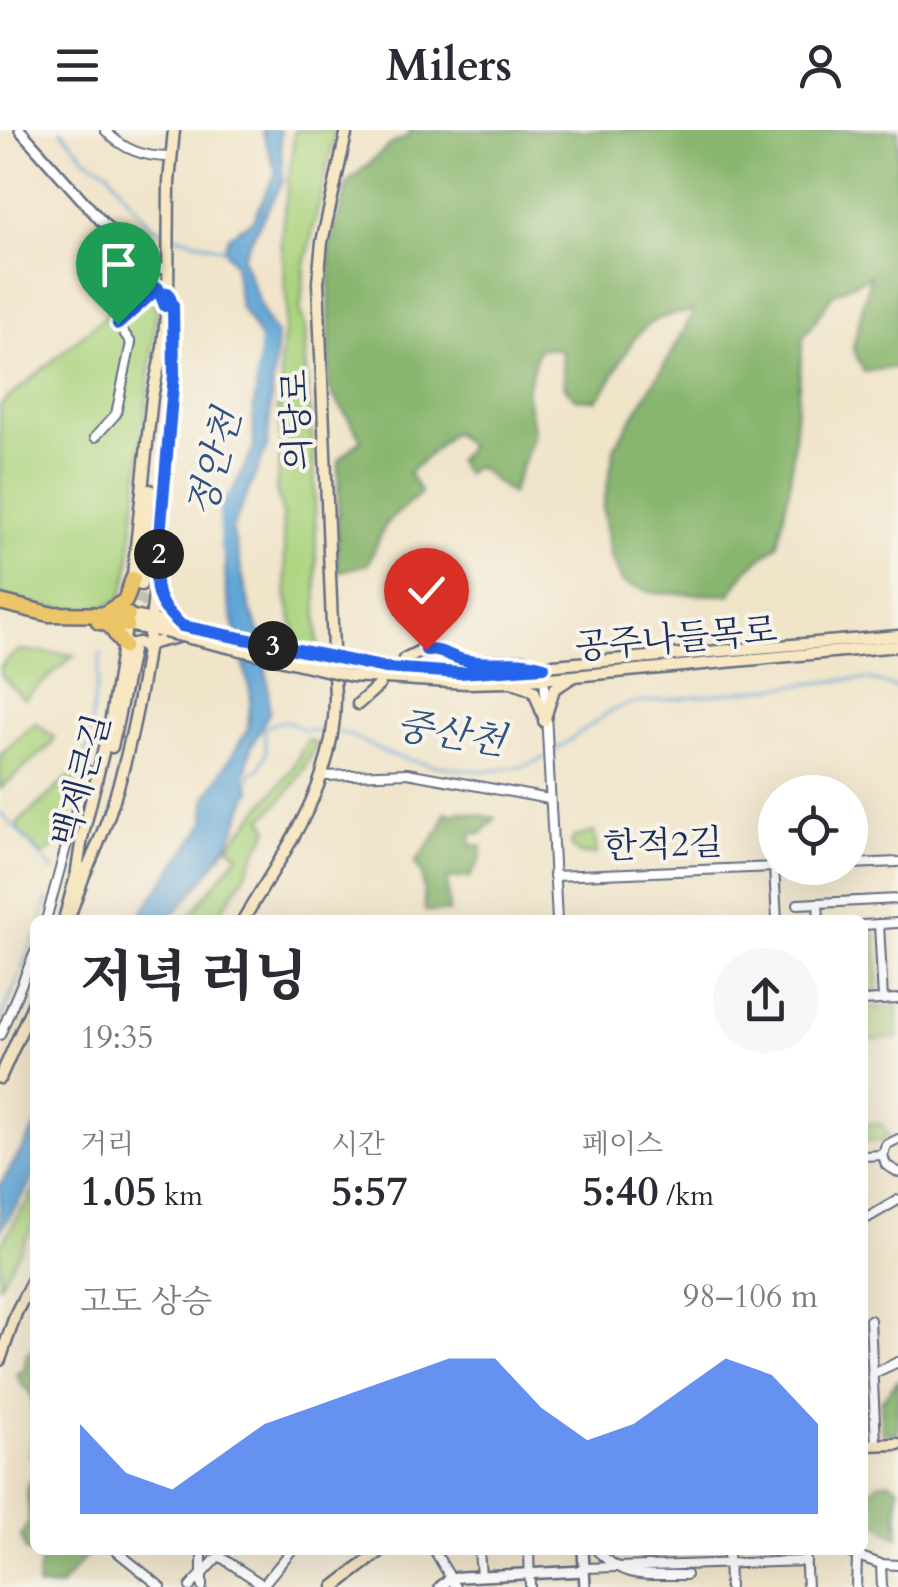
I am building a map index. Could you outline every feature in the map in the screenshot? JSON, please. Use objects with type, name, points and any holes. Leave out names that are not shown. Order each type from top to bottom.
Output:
[{"type":"highway","points":[[0,611],[49,622],[103,618],[145,583]]},
{"type":"highway","points":[[0,602],[50,614],[128,620]]},
{"type":"highway","points":[[103,618],[136,650]]},
{"type":"main road","points":[[81,872],[136,650],[150,624],[145,583],[152,396],[166,352],[163,291],[168,268],[174,130]]},
{"type":"main road","name":"의당로","points":[[324,776],[335,712],[318,282],[322,242],[346,130]]},
{"type":"main road","points":[[136,650],[128,620],[145,583],[173,306],[163,291]]},
{"type":"main road","points":[[136,650],[165,627],[157,597],[145,583]]},
{"type":"main road","name":"공주나들목로","points":[[128,620],[352,670],[466,684],[508,682],[544,672],[896,641]]},
{"type":"main road","name":"공주나들목로","points":[[352,670],[578,674],[896,641]]},
{"type":"main road","points":[[404,659],[436,649],[466,661],[522,660],[544,672]]},
{"type":"main road","name":"백제큰길","points":[[68,915],[108,798],[136,650]]},
{"type":"main road","points":[[545,727],[554,690],[578,674]]},
{"type":"main road","points":[[508,682],[534,692],[545,727]]},
{"type":"main road","points":[[358,704],[379,685]]},
{"type":"main road","points":[[246,915],[324,776]]},
{"type":"main road","points":[[0,1078],[30,1011]]},
{"type":"main road","points":[[0,1360],[30,1285]]},
{"type":"main road","points":[[868,1445],[898,1444]]},
{"type":"main road","points":[[334,1587],[376,1555]]},
{"type":"street","points":[[20,130],[163,291],[118,324],[131,343],[116,414],[95,437]]},
{"type":"street","points":[[105,130],[116,142],[147,157],[170,157]]},
{"type":"street","points":[[137,261],[153,269],[168,268]]},
{"type":"street","points":[[544,672],[558,915]]},
{"type":"street","points":[[47,915],[87,770]]},
{"type":"street","points":[[324,776],[407,773],[549,799]]},
{"type":"street","points":[[868,863],[898,862]]},
{"type":"street","name":"한적2길","points":[[554,876],[758,868]]},
{"type":"street","name":"한적2길","points":[[775,885],[776,915]]},
{"type":"street","points":[[798,904],[898,899]]},
{"type":"street","points":[[818,903],[819,915]]},
{"type":"street","points":[[868,925],[898,923]]},
{"type":"street","points":[[879,924],[883,1000]]},
{"type":"street","points":[[0,1036],[30,964]]},
{"type":"street","points":[[868,1001],[898,999]]},
{"type":"street","points":[[898,1139],[886,1146],[883,1155],[886,1165],[898,1172]]},
{"type":"street","points":[[868,1156],[883,1155]]},
{"type":"street","points":[[868,1218],[898,1200]]},
{"type":"street","points":[[870,1320],[869,1375],[876,1444]]},
{"type":"street","points":[[869,1375],[898,1362]]},
{"type":"street","points":[[121,1555],[161,1587]]},
{"type":"street","points":[[202,1555],[202,1587]]},
{"type":"street","points":[[190,1587],[219,1555]]},
{"type":"street","points":[[224,1555],[265,1586],[288,1555]]},
{"type":"street","points":[[437,1555],[454,1582]]},
{"type":"street","points":[[479,1555],[481,1576]]},
{"type":"street","points":[[529,1555],[530,1587]]},
{"type":"street","points":[[583,1555],[585,1587]]},
{"type":"street","points":[[601,1555],[614,1568],[631,1574],[686,1575]]},
{"type":"street","points":[[728,1555],[729,1587]]},
{"type":"street","points":[[805,1555],[808,1587]]},
{"type":"street","points":[[852,1555],[898,1565]]},
{"type":"street","points":[[856,1587],[857,1558]]},
{"type":"street","points":[[440,1587],[481,1576],[806,1562]]},
{"type":"street","points":[[881,1564],[882,1587]]},
{"type":"green space","points":[[295,130],[336,130],[305,265],[300,312],[306,328],[305,363],[314,462],[318,664],[301,656],[287,598],[282,511],[276,488],[282,448],[278,409],[287,307],[281,237]]},
{"type":"green space","points":[[409,130],[898,130],[898,367],[864,372],[853,348],[870,276],[834,293],[803,338],[790,483],[778,544],[748,569],[729,595],[654,593],[623,583],[610,556],[603,509],[615,446],[694,311],[663,317],[644,329],[596,400],[576,399],[565,387],[561,349],[539,348],[526,391],[534,434],[511,494],[476,466],[465,474],[457,461],[469,446],[453,432],[409,473],[421,493],[386,523],[368,564],[337,572],[339,460],[362,439],[329,389],[330,247],[348,182],[390,145],[409,136]]},
{"type":"green space","points":[[142,285],[157,307],[128,575],[121,598],[77,609],[0,595],[0,405]]},
{"type":"green space","points":[[19,650],[75,655],[24,699],[0,674],[0,666]]},
{"type":"green space","points":[[35,723],[54,737],[52,744],[0,789],[0,755]]},
{"type":"green space","points":[[307,740],[316,743],[300,775],[263,819],[269,828],[218,915],[190,915],[239,855],[229,846],[291,771]]},
{"type":"green space","points":[[78,769],[62,840],[42,856],[17,824]]},
{"type":"green space","points":[[459,811],[495,818],[481,834],[472,833],[470,844],[482,847],[470,877],[447,879],[449,912],[425,911],[422,873],[415,863],[441,828],[445,812],[454,815]]},
{"type":"green space","points":[[594,832],[597,854],[580,854],[573,849],[574,837]]},
{"type":"green space","points":[[868,930],[876,935],[875,993],[868,994]]},
{"type":"green space","points":[[898,1006],[898,1038],[868,1040],[868,1008]]},
{"type":"green space","points":[[868,1124],[882,1124],[889,1136],[882,1141],[868,1141]]},
{"type":"green space","points":[[30,1197],[30,1232],[0,1284],[0,1245]]},
{"type":"green space","points":[[30,1351],[30,1393],[17,1373],[24,1371]]},
{"type":"green space","points":[[898,1380],[898,1433],[882,1433],[881,1401]]},
{"type":"green space","points":[[889,1481],[898,1486],[898,1537],[885,1530],[868,1507],[868,1489],[875,1488],[877,1483]]},
{"type":"green space","points":[[30,1482],[30,1552],[21,1537],[29,1521]]},
{"type":"green space","points":[[38,1555],[87,1555],[60,1587],[37,1587],[41,1556]]},
{"type":"water","points":[[262,130],[280,130],[283,180],[242,257],[265,317],[277,336],[267,447],[232,529],[250,609],[262,638],[269,713],[251,747],[245,778],[251,790],[222,853],[173,915],[140,915],[205,822],[206,798],[248,729],[251,695],[226,591],[224,509],[254,448],[253,411],[264,345],[240,306],[234,263],[224,249],[229,236],[253,220],[276,172]]},
{"type":"water","points":[[30,1136],[30,1185],[0,1231],[0,1185]]},
{"type":"waterway","points":[[61,130],[86,158],[108,171],[149,225],[165,232]]},
{"type":"waterway","points":[[173,235],[227,250]]},
{"type":"waterway","name":"정안천","points":[[259,393],[265,336],[262,332]]},
{"type":"waterway","name":"정안천","points":[[225,550],[224,509],[230,498]]},
{"type":"waterway","points":[[85,764],[101,653]]},
{"type":"waterway","name":"중산천","points":[[552,753],[609,712],[627,704],[852,679],[898,688]]},
{"type":"waterway","name":"중산천","points":[[249,783],[251,773],[260,769],[266,752],[264,729],[284,722],[302,730],[330,731]]},
{"type":"waterway","name":"중산천","points":[[338,732],[389,754],[469,770],[510,769],[545,757]]},
{"type":"waterway","points":[[0,812],[55,872]]},
{"type":"waterway","points":[[43,915],[48,898]]},
{"type":"waterway","points":[[23,969],[30,950]]},
{"type":"waterway","points":[[0,1021],[20,974]]},
{"type":"tunnel","points":[[132,648],[141,585]]},
{"type":"tunnel","points":[[140,652],[149,586]]},
{"type":"route","points":[[118,324],[158,288],[165,306],[168,293],[173,306],[174,374],[156,581],[157,597],[167,613],[182,626],[353,664],[460,673],[544,667],[522,660],[466,661],[436,649],[426,650]]}]
